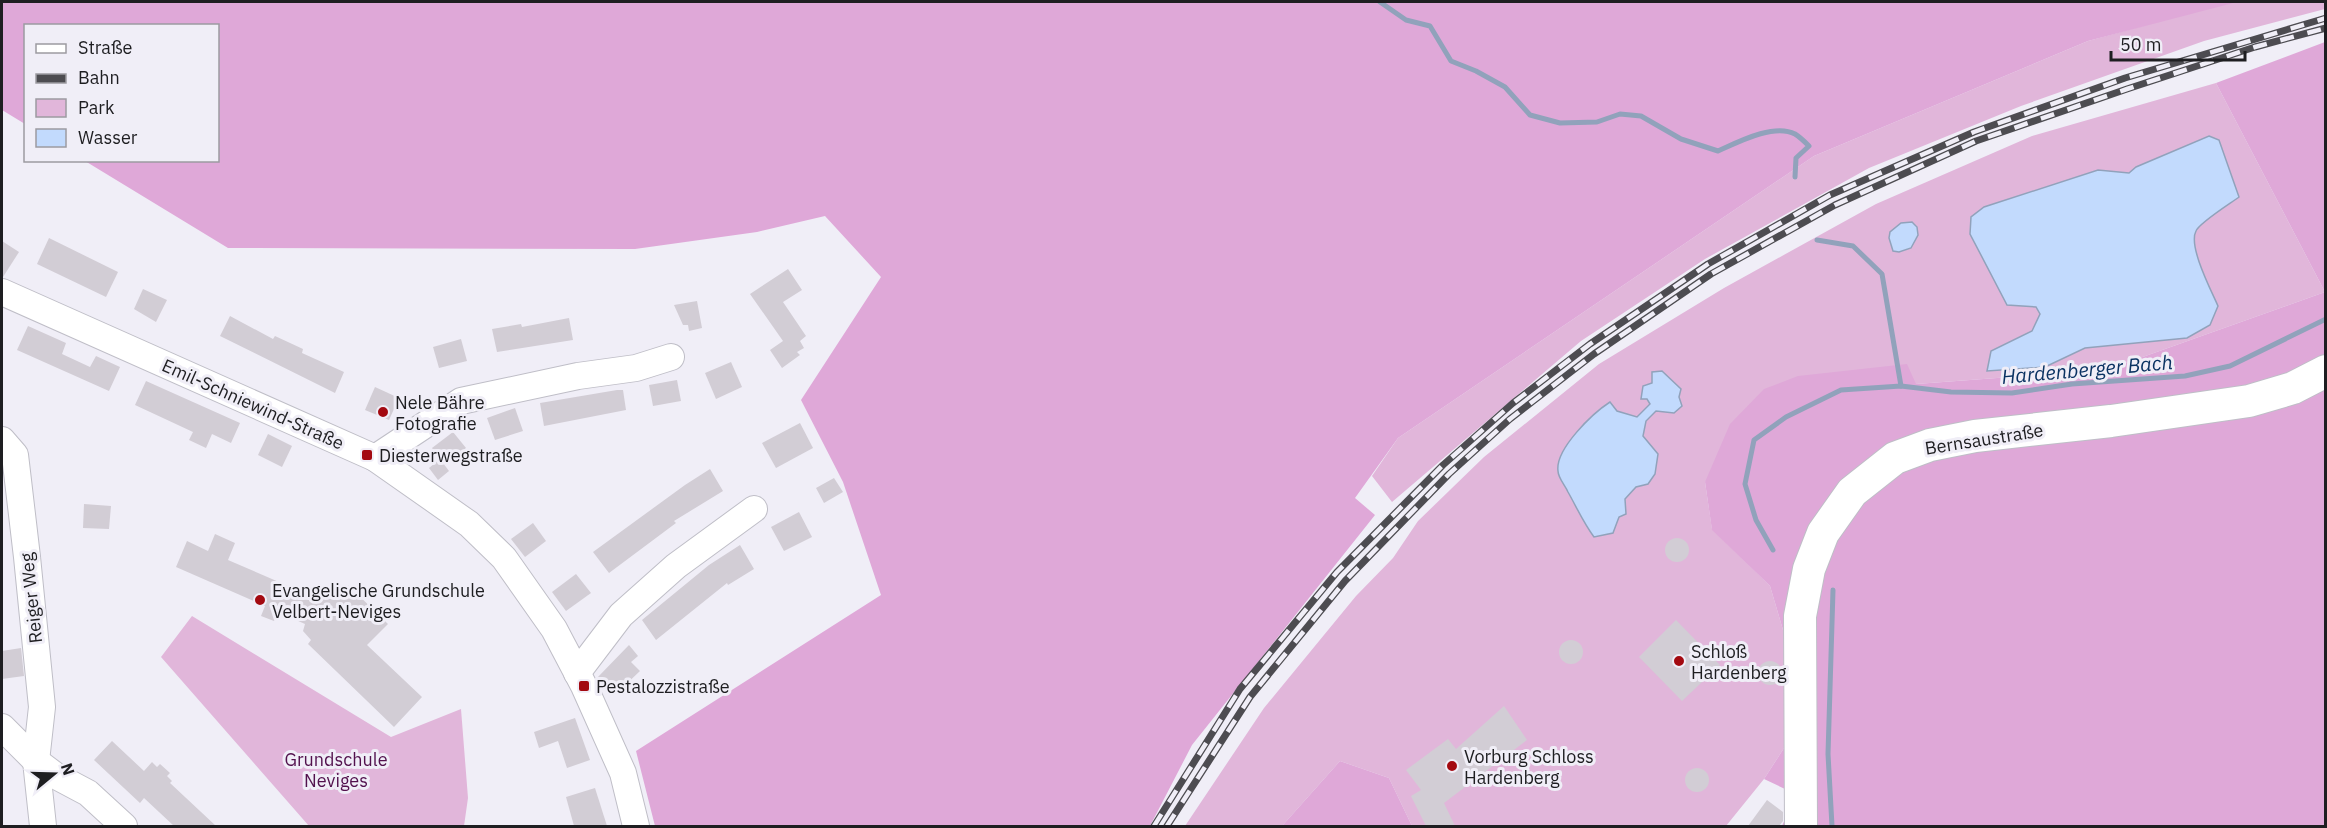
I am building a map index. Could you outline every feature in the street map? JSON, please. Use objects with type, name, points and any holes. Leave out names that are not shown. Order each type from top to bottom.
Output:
[{"type":"main road","name":"Bernsaustraße","points":[[1800,826],[1800,616],[1809,569],[1823,533],[1852,492],[1895,458],[1930,445],[1975,436],[2111,421],[2249,401],[2293,388],[2325,371]]},
{"type":"street","name":"Emil-Schniewind-Straße","points":[[2,292],[375,458],[469,524],[504,558],[554,629],[623,772],[636,826]]},
{"type":"street","points":[[375,458],[461,401],[578,376],[636,368],[671,357]]},
{"type":"street","name":"Reiger Weg","points":[[2,440],[15,455],[27,557],[46,769],[43,826]]},
{"type":"street","points":[[577,673],[621,615],[676,566],[754,508]]},
{"type":"street","points":[[2,726],[46,769],[79,809],[98,826]]},
{"type":"street","points":[[46,769],[88,793],[124,826]]},
{"type":"green space","points":[[2230,2],[2325,2],[2325,9],[2204,41],[2021,106],[1869,168],[1705,259],[1581,341],[1392,502],[1372,476],[1398,438],[1814,156],[2088,41]]},
{"type":"green space","points":[[2216,83],[2325,292],[2106,370],[1916,384],[1705,482],[1712,529],[1770,586],[1783,630],[1786,745],[1764,779],[1726,826],[1412,826],[1389,778],[1340,761],[1282,826],[1185,826],[1264,708],[1356,596],[1393,558],[1418,521],[1484,457],[1599,364],[1724,288],[1876,204],[2032,136]]},
{"type":"green space","name":"Grundschule Neviges","points":[[192,616],[391,737],[461,709],[468,798],[464,826],[309,826],[161,657]]},
{"type":"shaded area","points":[[2,2],[2237,2],[2088,41],[1814,156],[1398,438],[1355,498],[1375,515],[1192,745],[1150,826],[655,826],[636,751],[881,595],[843,482],[801,400],[881,277],[825,216],[757,232],[635,249],[228,248],[87,162],[219,162],[219,24],[24,24],[24,123],[2,110]]},
{"type":"shaded area","points":[[2325,42],[2325,292],[2216,83]]},
{"type":"shaded area","points":[[2325,292],[2325,826],[1782,826],[1787,815],[1785,789],[1764,779],[1786,745],[1783,630],[1770,586],[1712,530],[1705,482],[1730,424],[1764,389],[1798,376],[1907,364],[1916,384],[2106,370]]},
{"type":"shaded area","points":[[1340,761],[1389,778],[1412,826],[1282,826]]},
{"type":"water","points":[[2209,136],[2219,140],[2239,197],[2198,227],[2194,238],[2201,268],[2218,306],[2210,325],[2187,338],[2085,348],[2045,367],[1987,371],[1991,351],[2032,331],[2040,314],[2036,307],[2007,305],[1970,234],[1971,217],[1984,207],[2098,170],[2129,173],[2136,167]]},
{"type":"water","points":[[1912,222],[1917,227],[1918,235],[1911,248],[1899,252],[1893,251],[1889,238],[1890,232],[1901,223]]},
{"type":"water","points":[[1662,371],[1681,389],[1679,397],[1682,406],[1674,413],[1656,411],[1646,421],[1643,436],[1658,454],[1655,474],[1648,484],[1636,487],[1625,499],[1626,514],[1619,517],[1613,533],[1594,537],[1559,476],[1562,452],[1576,432],[1610,402],[1617,411],[1637,417],[1650,404],[1647,399],[1641,399],[1643,386],[1652,383],[1652,372]]},
{"type":"building","points":[[49,238],[118,272],[106,297],[37,264]]},
{"type":"building","points":[[2,241],[19,252],[3,277],[2,277]]},
{"type":"building","points":[[788,269],[802,290],[783,302],[806,336],[800,341],[804,348],[797,352],[800,355],[782,368],[770,350],[783,341],[750,294]]},
{"type":"building","points":[[143,289],[167,300],[156,322],[134,309]]},
{"type":"building","points":[[697,301],[702,328],[689,331],[688,325],[683,325],[674,305]]},
{"type":"building","points":[[230,316],[273,339],[275,336],[303,349],[302,353],[344,372],[335,393],[220,336]]},
{"type":"building","points":[[569,318],[573,340],[497,352],[492,329],[521,324],[522,327]]},
{"type":"building","points":[[28,326],[66,343],[62,354],[90,367],[96,356],[120,367],[109,391],[17,350]]},
{"type":"building","points":[[461,339],[467,361],[439,368],[433,347]]},
{"type":"building","points":[[731,362],[742,387],[716,399],[705,373]]},
{"type":"building","points":[[677,380],[681,401],[653,406],[649,385]]},
{"type":"building","points":[[146,381],[240,423],[231,443],[212,434],[206,448],[189,440],[193,432],[135,405]]},
{"type":"building","points":[[375,387],[399,398],[389,420],[365,410]]},
{"type":"building","points":[[623,390],[626,410],[544,426],[540,403]]},
{"type":"building","points":[[515,408],[523,431],[495,440],[487,418]]},
{"type":"building","points":[[800,423],[813,448],[776,468],[762,443]]},
{"type":"building","points":[[453,432],[466,448],[445,465],[432,448]]},
{"type":"building","points":[[268,434],[292,446],[282,467],[258,455]]},
{"type":"building","points":[[440,459],[449,471],[438,480],[429,468]]},
{"type":"building","points":[[710,469],[723,491],[674,521],[676,523],[609,573],[593,552]]},
{"type":"building","points":[[834,478],[843,492],[824,503],[816,488]]},
{"type":"building","points":[[84,504],[111,506],[109,529],[83,528]]},
{"type":"building","points":[[799,512],[812,537],[784,551],[771,527]]},
{"type":"building","points":[[533,523],[546,541],[525,557],[511,539]]},
{"type":"building","points":[[215,534],[235,543],[228,560],[316,598],[320,592],[334,599],[348,585],[388,624],[367,645],[422,697],[394,727],[308,644],[311,640],[303,631],[305,624],[278,612],[274,621],[261,616],[265,606],[176,567],[187,541],[208,551]]},
{"type":"building","points":[[1677,538],[1685,542],[1689,550],[1685,558],[1677,562],[1669,558],[1665,550],[1669,542]]},
{"type":"building","points":[[740,545],[754,569],[728,585],[727,583],[656,640],[642,620],[709,565]]},
{"type":"building","points":[[576,574],[591,593],[566,611],[552,592]]},
{"type":"building","name":"Schloß Hardenberg","points":[[1676,620],[1720,665],[1682,701],[1639,657]]},
{"type":"building","points":[[1571,640],[1579,644],[1583,652],[1579,660],[1571,664],[1563,660],[1559,652],[1563,644]]},
{"type":"building","points":[[629,645],[638,656],[631,662],[640,671],[620,690],[610,680],[603,687],[597,678]]},
{"type":"building","points":[[21,648],[24,676],[2,679],[2,651]]},
{"type":"building","points":[[1770,661],[1778,665],[1782,673],[1778,681],[1770,685],[1762,681],[1758,673],[1762,665]]},
{"type":"building","name":"Vorburg Schloss Hardenberg","points":[[1504,706],[1527,740],[1444,803],[1455,826],[1426,826],[1411,796],[1421,790],[1406,770],[1448,739],[1456,749]]},
{"type":"building","points":[[575,718],[590,760],[567,768],[558,741],[539,748],[534,732]]},
{"type":"building","points":[[112,741],[144,771],[152,762],[157,767],[160,764],[170,773],[167,776],[172,781],[170,783],[216,826],[174,826],[144,798],[140,803],[94,760]]},
{"type":"building","points":[[1697,768],[1705,772],[1709,780],[1705,788],[1697,792],[1689,788],[1685,780],[1689,772]]},
{"type":"building","points":[[595,788],[607,826],[574,826],[566,797]]},
{"type":"building","points":[[1767,800],[1783,812],[1783,821],[1779,826],[1748,826]]},
{"type":"waterway","points":[[1380,2],[1406,20],[1430,26],[1451,61],[1476,71],[1505,87],[1530,115],[1560,123],[1597,122],[1620,114],[1641,116],[1681,139],[1718,151],[1756,135],[1786,131],[1797,135],[1809,146],[1796,158],[1795,177]]},
{"type":"waterway","points":[[1817,240],[1853,246],[1882,274],[1901,386]]},
{"type":"waterway","name":"Hardenberger Bach","points":[[1773,550],[1756,520],[1745,484],[1754,440],[1786,417],[1841,390],[1901,386],[1951,392],[2012,393],[2072,384],[2185,376],[2230,366],[2326,319]]},
{"type":"waterway","name":"Hardenberger Bach","points":[[1832,826],[1828,754],[1833,590]]},
{"type":"railway","points":[[1154,826],[1240,689],[1337,572],[1443,465],[1513,403],[1590,344],[1708,264],[1830,195],[1974,132],[2125,78],[2326,18]]},
{"type":"railway","points":[[1167,826],[1250,697],[1345,581],[1449,474],[1510,419],[1594,354],[1711,274],[1835,205],[1976,141],[2255,47],[2326,28]]},
{"type":"place","name":"Nele Bähre Fotografie","points":[[383,412]]},
{"type":"place","name":"Diesterwegstraße","points":[[367,455]]},
{"type":"place","name":"Evangelische Grundschule Velbert-Neviges","points":[[260,600]]},
{"type":"place","name":"Schloß Hardenberg","points":[[1679,661]]},
{"type":"place","name":"Pestalozzistraße","points":[[584,686]]},
{"type":"place","name":"Vorburg Schloss Hardenberg","points":[[1452,766]]}]
